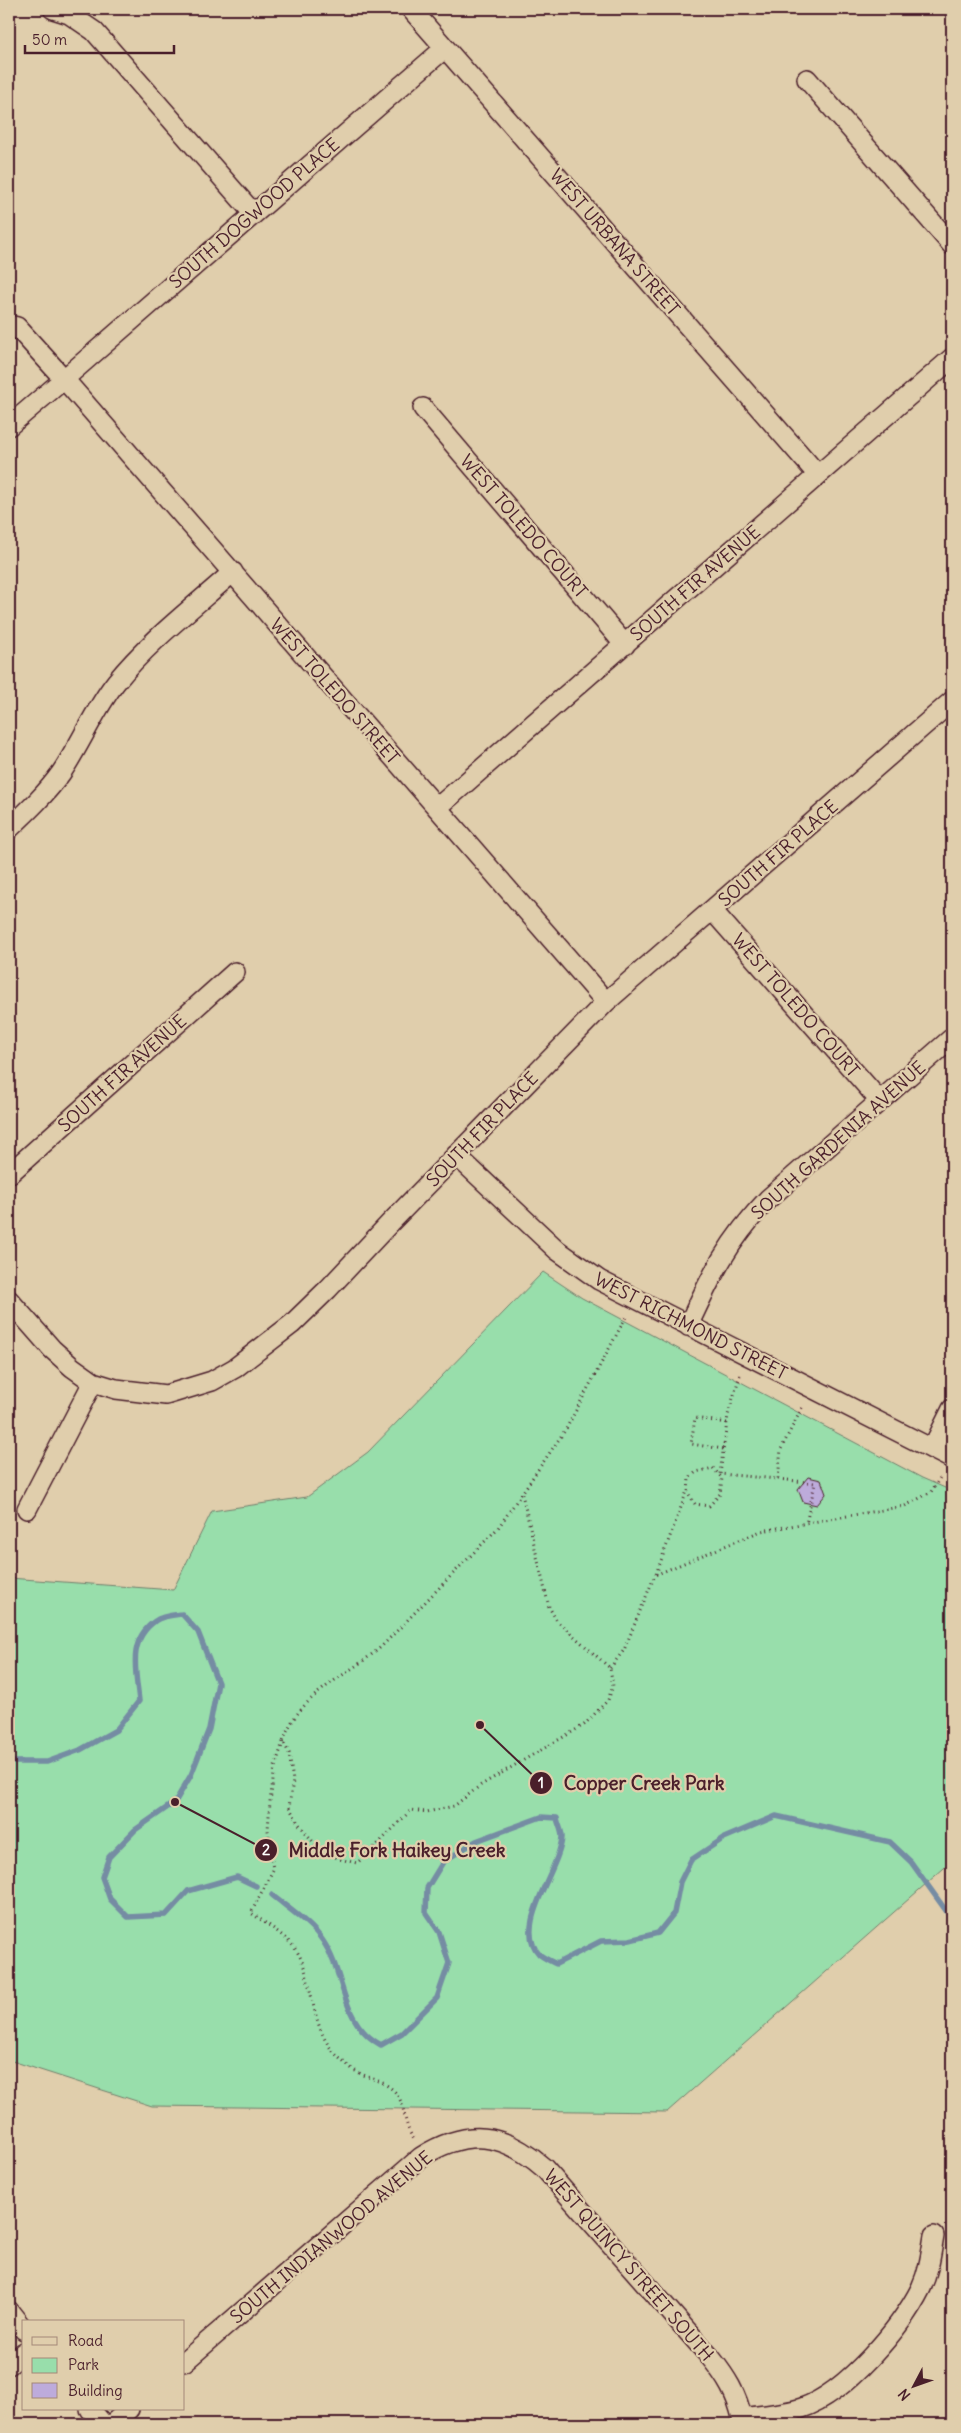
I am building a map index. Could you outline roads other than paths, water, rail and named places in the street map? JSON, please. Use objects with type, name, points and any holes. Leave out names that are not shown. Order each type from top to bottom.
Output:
[{"type":"street","points":[[53,9],[69,14],[94,32],[253,213]]},
{"type":"street","name":"WEST URBANA STREET","points":[[411,9],[818,475]]},
{"type":"street","name":"SOUTH DOGWOOD PLACE","points":[[9,426],[446,48]]},
{"type":"street","points":[[807,79],[952,245]]},
{"type":"street","points":[[9,325],[17,327],[64,380]]},
{"type":"street","name":"SOUTH FIR AVENUE","points":[[436,808],[952,358]]},
{"type":"street","name":"WEST TOLEDO STREET","points":[[64,380],[606,1002]]},
{"type":"street","name":"WEST TOLEDO COURT","points":[[423,408],[625,644]]},
{"type":"street","points":[[9,828],[46,792],[62,772],[101,703],[116,681],[135,660],[233,572]]},
{"type":"street","name":"SOUTH FIR PLACE","points":[[93,1382],[123,1390],[166,1395],[212,1381],[258,1352],[304,1313],[606,1002],[952,701]]},
{"type":"street","name":"WEST TOLEDO COURT","points":[[712,910],[880,1101]]},
{"type":"street","name":"SOUTH FIR AVENUE","points":[[9,1174],[235,972]]},
{"type":"street","name":"SOUTH GARDENIA AVENUE","points":[[688,1326],[717,1266],[746,1224],[768,1199],[952,1038]]},
{"type":"street","name":"WEST RICHMOND STREET","points":[[456,1155],[556,1250],[577,1267],[688,1326],[952,1459]]},
{"type":"street","points":[[9,1300],[52,1349],[93,1382],[27,1509]]},
{"type":"street","points":[[932,1449],[952,1409]]},
{"type":"street","name":"SOUTH INDIANWOOD AVENUE","points":[[185,2361],[421,2157],[441,2144],[459,2139],[489,2138]]},
{"type":"street","name":"WEST QUINCY STREET SOUTH","points":[[489,2138],[510,2144],[528,2153],[544,2168],[711,2358],[727,2379],[738,2399],[742,2421]]},
{"type":"street","points":[[742,2421],[802,2408],[821,2399],[865,2363],[886,2339],[920,2289],[928,2269],[934,2236]]},
{"type":"street","points":[[9,2311],[22,2327]]},
{"type":"street","points":[[9,2366],[22,2354]]},
{"type":"street","points":[[91,2410],[103,2424]]},
{"type":"street","points":[[112,2424],[128,2410]]},
{"type":"waterway","points":[[9,1762],[47,1762],[80,1750],[116,1730],[139,1701],[135,1657],[140,1638],[146,1629],[158,1619],[182,1614],[198,1632],[218,1683],[209,1729],[191,1775],[175,1802],[135,1830],[109,1857],[102,1877],[110,1899],[128,1917],[166,1915],[188,1891],[237,1877],[256,1886]]},
{"type":"waterway","points":[[272,1895],[318,1934],[331,1955],[345,1998],[358,2024],[367,2035],[381,2045],[402,2033],[437,1998],[449,1963],[439,1932],[426,1913],[427,1888],[443,1862],[476,1841],[541,1817],[557,1818],[562,1837],[554,1865],[534,1913],[531,1928],[532,1942],[539,1954],[556,1964],[601,1941],[630,1940],[658,1933],[674,1913],[680,1882],[691,1860],[724,1838],[776,1816],[890,1842],[911,1862],[952,1919]]},
{"type":"place","name":"Copper Creek Park","points":[[480,1725]]},
{"type":"place","name":"Middle Fork Haikey Creek","points":[[175,1802]]}]
